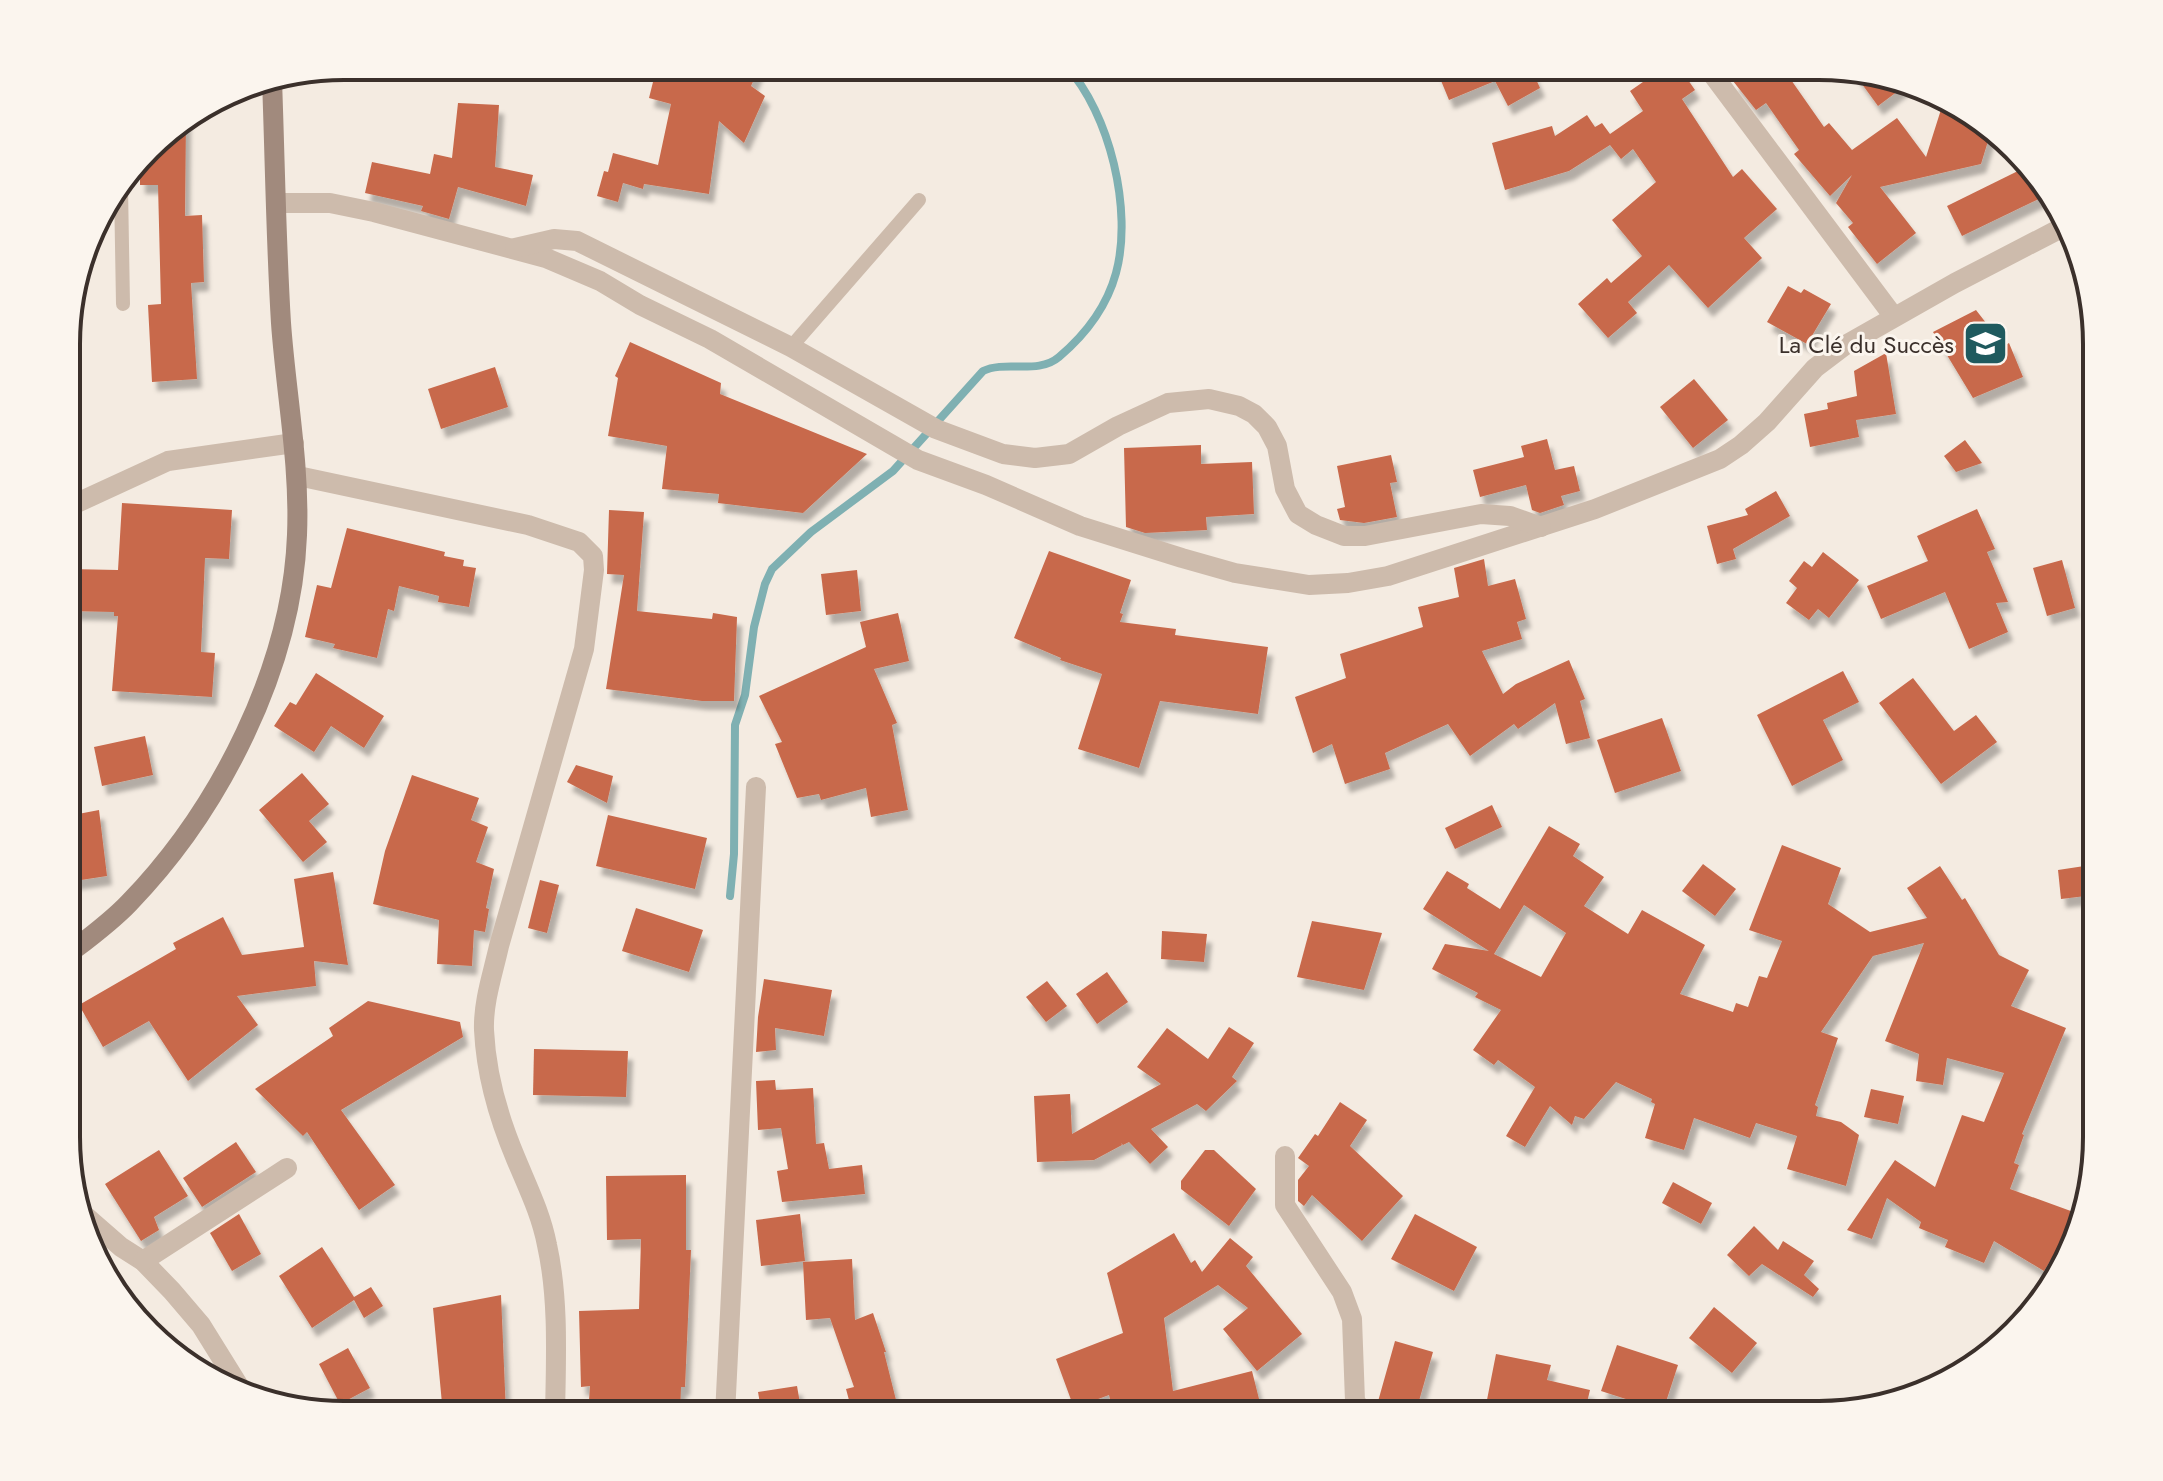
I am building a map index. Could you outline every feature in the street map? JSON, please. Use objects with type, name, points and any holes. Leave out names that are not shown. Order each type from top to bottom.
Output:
[{"type":"street","points":[[1717,81],[1894,317]]},
{"type":"street","points":[[81,943],[128,904],[165,862],[199,815],[237,752],[260,701],[273,662],[288,599],[297,538],[298,476],[287,399],[281,321],[272,90]]},
{"type":"street","points":[[276,203],[330,203],[515,248],[600,281],[805,393],[918,460],[986,485],[1080,526],[1182,558],[1281,582],[1309,585],[1348,583],[1388,576],[1595,509],[1720,459],[1767,422],[1815,368],[1844,346],[2057,230]]},
{"type":"street","points":[[515,248],[554,239],[577,241],[791,347],[936,429],[1003,454],[1035,458],[1069,454],[1118,426],[1168,403],[1209,399],[1239,406],[1254,414],[1267,427],[1277,446],[1285,489],[1298,514],[1344,536],[1365,536],[1481,514],[1510,516],[1541,527]]},
{"type":"street","points":[[80,501],[168,461],[294,443]]},
{"type":"street","points":[[298,476],[528,525],[579,542],[593,556],[584,649],[499,946],[484,1028],[500,1115],[537,1204],[548,1247],[556,1331],[555,1400]]},
{"type":"street","points":[[726,1400],[756,787]]},
{"type":"street","points":[[1285,1156],[1285,1205],[1342,1292],[1352,1319],[1355,1401]]},
{"type":"street","points":[[143,1261],[287,1168]]},
{"type":"street","points":[[95,1224],[143,1261],[201,1325],[233,1376]]},
{"type":"lane","points":[[791,347],[919,200]]},
{"type":"lane","points":[[121,203],[123,304]]},
{"type":"building","points":[[653,81],[753,81],[751,86],[765,96],[744,143],[719,121],[709,194],[644,184],[643,189],[623,183],[618,202],[597,196],[613,153],[658,165],[671,104],[649,98]]},
{"type":"building","points":[[1441,81],[1495,81],[1449,100]]},
{"type":"building","points":[[1495,81],[1537,81],[1540,88],[1508,106]]},
{"type":"building","points":[[1644,81],[1689,81],[1695,90],[1682,99],[1733,177],[1742,169],[1777,209],[1744,238],[1762,258],[1708,308],[1669,265],[1628,302],[1637,313],[1608,338],[1578,304],[1607,278],[1611,283],[1642,256],[1612,220],[1656,182],[1633,149],[1621,159],[1610,145],[1569,171],[1505,190],[1492,143],[1552,126],[1555,136],[1587,115],[1595,127],[1602,123],[1610,134],[1643,111],[1630,91]]},
{"type":"building","points":[[1733,81],[1792,81],[1824,127],[1829,123],[1852,150],[1897,118],[1926,157],[1941,110],[1988,142],[1981,164],[1880,187],[1916,233],[1877,264],[1848,227],[1853,223],[1836,203],[1852,175],[1830,196],[1794,154],[1799,150],[1766,103],[1756,110]]},
{"type":"building","points":[[1862,84],[1897,92],[1878,106]]},
{"type":"building","points":[[458,103],[499,105],[495,167],[533,175],[526,206],[458,187],[449,219],[421,211],[423,206],[365,193],[372,162],[430,174],[434,154],[452,158]]},
{"type":"building","points":[[186,134],[185,216],[202,215],[204,282],[191,283],[197,379],[152,382],[148,305],[161,304],[158,185],[140,185],[140,177],[157,157]]},
{"type":"building","points":[[2018,171],[2039,199],[1962,236],[1947,206]]},
{"type":"building","points":[[1788,286],[1801,293],[1804,289],[1831,304],[1807,344],[1767,322]]},
{"type":"building","points":[[1976,310],[2004,346],[2009,343],[2023,377],[1973,398],[1933,332]]},
{"type":"building","points":[[630,342],[721,383],[720,394],[867,454],[803,513],[718,503],[719,494],[662,489],[667,446],[608,436],[618,378],[615,376]]},
{"type":"building","points":[[1886,353],[1896,414],[1856,420],[1859,437],[1810,447],[1804,414],[1828,409],[1827,403],[1857,396],[1854,371]]},
{"type":"building","points":[[495,367],[508,407],[441,429],[428,389]]},
{"type":"building","points":[[1694,379],[1728,420],[1693,448],[1660,407]]},
{"type":"building","points":[[1547,439],[1555,470],[1574,466],[1580,491],[1561,496],[1564,505],[1540,513],[1532,510],[1526,485],[1480,497],[1473,470],[1524,457],[1521,446]]},
{"type":"building","points":[[1965,440],[1982,463],[1956,472],[1944,456]]},
{"type":"building","points":[[1201,445],[1201,464],[1252,462],[1254,514],[1206,517],[1207,530],[1145,533],[1126,527],[1124,448]]},
{"type":"building","points":[[1391,455],[1397,482],[1390,483],[1397,517],[1364,523],[1340,520],[1337,509],[1345,507],[1337,466]]},
{"type":"building","points":[[1776,491],[1790,516],[1733,549],[1736,559],[1717,564],[1707,526],[1748,515],[1745,509]]},
{"type":"building","points":[[122,503],[232,510],[229,559],[205,558],[201,652],[215,653],[212,697],[112,691],[118,616],[114,616],[114,612],[80,611],[80,569],[118,570]]},
{"type":"building","points":[[1977,509],[1995,549],[1987,552],[2008,602],[1996,603],[2008,632],[1969,649],[1945,592],[1881,619],[1867,586],[1928,561],[1917,536]]},
{"type":"building","points":[[609,510],[644,512],[637,611],[712,619],[713,613],[737,617],[734,701],[702,701],[606,689],[624,575],[607,574]]},
{"type":"building","points":[[347,528],[445,552],[444,556],[464,560],[463,566],[476,568],[469,607],[438,602],[439,596],[399,586],[394,611],[388,609],[377,658],[333,648],[335,644],[305,637],[317,585],[331,588]]},
{"type":"building","points":[[1049,551],[1131,580],[1120,622],[1176,629],[1175,635],[1268,647],[1258,714],[1160,701],[1139,768],[1078,749],[1102,674],[1060,660],[1014,638]]},
{"type":"building","points":[[1823,552],[1859,580],[1829,618],[1818,609],[1809,620],[1786,603],[1797,588],[1789,581],[1804,561],[1812,567]]},
{"type":"building","points":[[1484,559],[1488,586],[1515,579],[1526,619],[1517,622],[1522,639],[1482,651],[1503,694],[1516,684],[1569,660],[1585,699],[1580,701],[1590,738],[1566,744],[1555,703],[1518,729],[1514,724],[1470,756],[1448,724],[1385,753],[1390,769],[1345,784],[1332,744],[1313,753],[1295,697],[1346,678],[1340,654],[1423,627],[1418,607],[1459,597],[1454,568]]},
{"type":"building","points":[[2062,560],[2075,608],[2047,616],[2033,568]]},
{"type":"building","points":[[857,570],[861,611],[826,615],[821,574]]},
{"type":"building","points":[[898,613],[909,661],[874,669],[897,723],[892,725],[908,810],[871,817],[866,788],[821,800],[819,794],[797,798],[775,744],[782,742],[759,696],[866,647],[860,622]]},
{"type":"building","points":[[1843,671],[1859,702],[1823,720],[1843,760],[1792,786],[1757,715]]},
{"type":"building","points":[[316,673],[384,716],[364,748],[331,726],[314,752],[274,726],[290,702],[296,705]]},
{"type":"building","points":[[1913,678],[1954,731],[1976,715],[1997,742],[1941,784],[1879,703]]},
{"type":"building","points":[[1662,718],[1681,771],[1615,793],[1597,740]]},
{"type":"building","points":[[145,736],[153,775],[102,786],[94,747]]},
{"type":"building","points":[[576,765],[613,776],[607,803],[567,782]]},
{"type":"building","points":[[302,773],[329,804],[309,821],[327,842],[303,862],[259,810]]},
{"type":"building","points":[[412,775],[479,798],[471,820],[488,827],[476,862],[494,869],[486,908],[489,909],[485,932],[474,930],[472,966],[437,964],[439,920],[373,904],[385,851]]},
{"type":"building","points":[[1492,805],[1502,827],[1455,849],[1445,828]]},
{"type":"building","points":[[99,810],[107,876],[81,880],[81,814]]},
{"type":"building","points":[[608,815],[707,838],[695,889],[596,866]]},
{"type":"building","points":[[1549,826],[1580,844],[1573,856],[1604,877],[1584,906],[1628,934],[1642,910],[1705,945],[1680,994],[1733,1012],[1736,1003],[1748,1007],[1759,976],[1767,978],[1782,941],[1749,930],[1782,845],[1841,868],[1828,904],[1870,932],[1927,918],[1907,888],[1940,866],[1962,900],[1965,898],[1999,955],[2029,970],[2011,1006],[2066,1028],[2022,1134],[2014,1163],[2019,1165],[2010,1189],[2072,1211],[2063,1238],[2044,1271],[1994,1241],[1984,1263],[1945,1247],[1948,1240],[1919,1228],[1921,1222],[1887,1198],[1872,1239],[1847,1230],[1895,1160],[1935,1187],[1962,1115],[1984,1122],[2004,1073],[1947,1058],[1943,1085],[1916,1081],[1919,1054],[1885,1041],[1924,943],[1873,956],[1821,1032],[1838,1038],[1815,1105],[1818,1107],[1816,1116],[1841,1122],[1859,1135],[1846,1186],[1787,1169],[1797,1136],[1756,1123],[1750,1138],[1694,1118],[1684,1150],[1645,1138],[1655,1104],[1651,1102],[1652,1099],[1616,1082],[1584,1119],[1575,1116],[1572,1125],[1550,1106],[1525,1147],[1506,1136],[1535,1087],[1498,1060],[1494,1065],[1473,1050],[1501,1010],[1475,997],[1478,993],[1432,969],[1445,944],[1489,951],[1423,909],[1447,871],[1469,884],[1467,888],[1500,909]],"holes":[[[1524,905],[1566,933],[1541,977],[1494,954]]]},
{"type":"building","points":[[1703,864],[1736,889],[1715,916],[1682,891]]},
{"type":"building","points":[[2082,866],[2082,896],[2061,899],[2058,870]]},
{"type":"building","points":[[333,872],[348,965],[314,961],[316,986],[237,996],[258,1025],[188,1081],[149,1021],[103,1047],[81,1004],[176,949],[173,943],[223,917],[242,955],[304,947],[294,879]]},
{"type":"building","points":[[540,880],[559,885],[547,933],[528,928]]},
{"type":"building","points":[[636,908],[703,930],[689,972],[622,951]]},
{"type":"building","points":[[1312,921],[1382,933],[1364,990],[1297,977]]},
{"type":"building","points":[[1162,931],[1207,934],[1204,962],[1161,959]]},
{"type":"building","points":[[1107,972],[1128,1002],[1097,1024],[1076,994]]},
{"type":"building","points":[[764,979],[832,990],[824,1036],[775,1028],[776,1050],[756,1052]]},
{"type":"building","points":[[1047,981],[1067,1006],[1046,1022],[1026,997]]},
{"type":"building","points":[[368,1001],[460,1022],[463,1037],[341,1110],[395,1185],[359,1210],[307,1132],[303,1136],[255,1089],[333,1036],[329,1028]]},
{"type":"building","points":[[1229,1027],[1254,1043],[1232,1077],[1237,1081],[1206,1111],[1197,1104],[1151,1129],[1168,1147],[1150,1164],[1129,1142],[1121,1143],[1094,1160],[1037,1162],[1034,1096],[1070,1094],[1072,1134],[1161,1084],[1137,1067],[1167,1028],[1208,1059]]},
{"type":"building","points":[[534,1049],[628,1051],[626,1097],[533,1095]]},
{"type":"building","points":[[775,1080],[776,1090],[813,1088],[816,1144],[824,1143],[829,1169],[862,1165],[865,1194],[782,1202],[777,1171],[788,1169],[781,1128],[758,1130],[756,1081]]},
{"type":"building","points":[[1871,1089],[1904,1096],[1898,1124],[1864,1117]]},
{"type":"building","points":[[1340,1102],[1367,1120],[1350,1146],[1403,1196],[1362,1241],[1312,1195],[1304,1206],[1298,1201],[1298,1180],[1309,1166],[1298,1158],[1315,1134],[1318,1136]]},
{"type":"building","points":[[236,1142],[256,1172],[202,1207],[183,1178]]},
{"type":"building","points":[[159,1150],[188,1196],[154,1217],[159,1230],[141,1241],[105,1184]]},
{"type":"building","points":[[1205,1150],[1214,1150],[1256,1189],[1229,1226],[1181,1189],[1181,1181]]},
{"type":"building","points":[[686,1175],[686,1250],[691,1250],[685,1387],[681,1387],[681,1400],[589,1400],[590,1386],[581,1387],[579,1311],[639,1309],[641,1239],[607,1240],[606,1176]]},
{"type":"building","points":[[1673,1182],[1712,1203],[1701,1224],[1662,1203]]},
{"type":"building","points":[[239,1214],[261,1254],[232,1271],[210,1233]]},
{"type":"building","points":[[800,1214],[805,1261],[761,1266],[756,1220]]},
{"type":"building","points":[[1415,1214],[1477,1247],[1454,1291],[1391,1259]]},
{"type":"building","points":[[1754,1226],[1778,1250],[1783,1241],[1814,1261],[1804,1275],[1819,1289],[1813,1297],[1762,1264],[1749,1276],[1727,1255]]},
{"type":"building","points":[[1174,1233],[1191,1263],[1195,1260],[1202,1272],[1230,1238],[1253,1257],[1246,1266],[1302,1334],[1257,1371],[1223,1329],[1248,1308],[1218,1285],[1164,1318],[1173,1391],[1252,1371],[1259,1401],[1110,1401],[1109,1395],[1094,1401],[1071,1400],[1056,1359],[1123,1333],[1107,1273]]},
{"type":"building","points":[[322,1247],[354,1297],[371,1287],[383,1306],[364,1318],[354,1300],[312,1328],[279,1276]]},
{"type":"building","points":[[852,1259],[855,1320],[873,1313],[886,1352],[896,1400],[849,1400],[846,1389],[854,1387],[830,1318],[806,1320],[803,1262]]},
{"type":"building","points":[[501,1295],[505,1400],[442,1400],[433,1308]]},
{"type":"building","points":[[1714,1307],[1757,1343],[1732,1373],[1689,1338]]},
{"type":"building","points":[[1395,1341],[1433,1352],[1419,1401],[1378,1401]]},
{"type":"building","points":[[1617,1345],[1678,1365],[1666,1401],[1632,1401],[1601,1391]]},
{"type":"building","points":[[348,1348],[370,1388],[347,1400],[338,1400],[319,1364]]},
{"type":"building","points":[[1496,1354],[1551,1365],[1547,1380],[1590,1390],[1587,1401],[1487,1401]]},
{"type":"building","points":[[797,1386],[799,1400],[759,1400],[758,1392]]},
{"type":"waterway","points":[[730,896],[734,854],[735,725],[745,695],[754,627],[772,569],[811,532],[893,471],[983,371],[1051,362],[1078,339],[1107,297],[1121,248],[1119,193],[1106,136],[1095,109],[1077,81]]},
{"type":"place","name":"La Clé du Succès","points":[[1985,344]]}]
